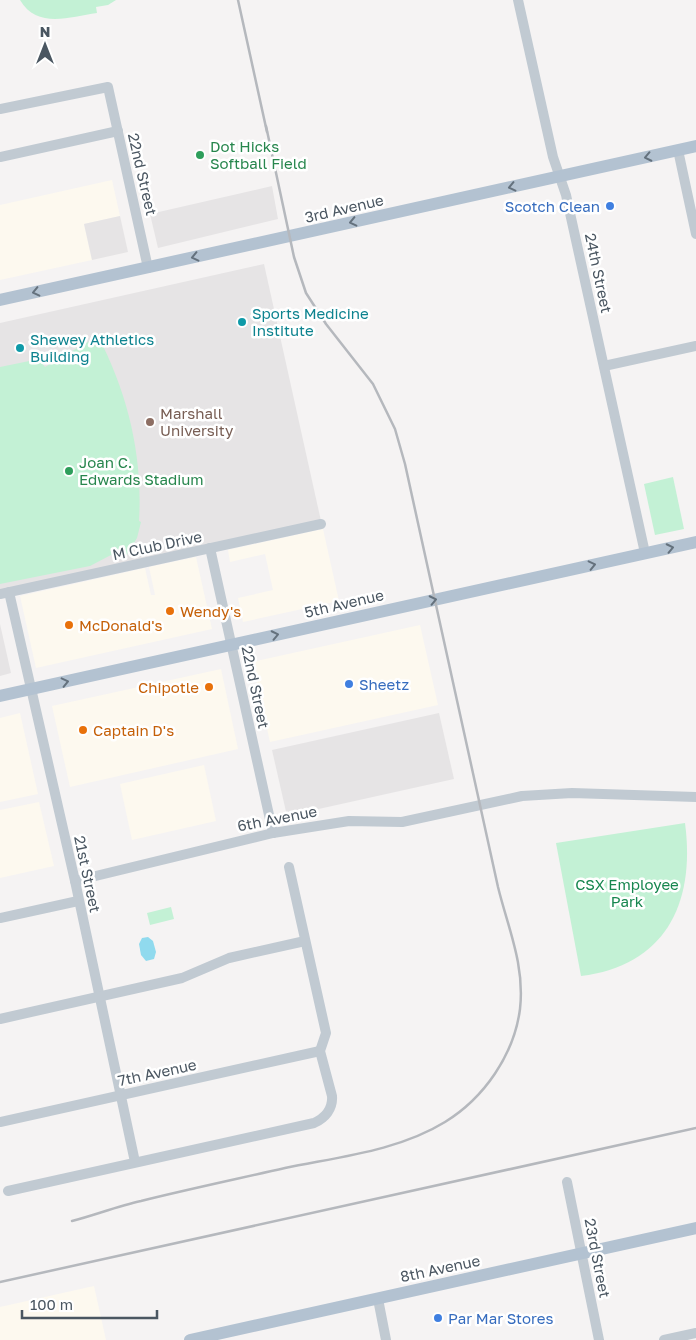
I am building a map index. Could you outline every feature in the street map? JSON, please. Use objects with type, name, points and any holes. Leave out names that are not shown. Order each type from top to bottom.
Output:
[{"type":"main road","name":"3rd Avenue","points":[[0,300],[696,146]]},
{"type":"main road","name":"5th Avenue","points":[[0,696],[696,542]]},
{"type":"main road","name":"8th Avenue","points":[[190,1340],[696,1228]]},
{"type":"street","name":"24th Street","points":[[518,0],[553,156],[566,195],[645,553]]},
{"type":"street","name":"22nd Street","points":[[0,109],[108,86],[148,268]]},
{"type":"street","points":[[0,158],[118,131]]},
{"type":"street","points":[[678,150],[696,234]]},
{"type":"street","points":[[604,366],[696,346]]},
{"type":"street","name":"M Club Drive","points":[[5,593],[321,524]]},
{"type":"street","name":"22nd Street","points":[[210,548],[273,833]]},
{"type":"street","name":"21st Street","points":[[5,593],[31,689],[75,881],[135,1162]]},
{"type":"street","name":"6th Avenue","points":[[75,881],[273,833],[349,821],[402,822],[487,802],[522,796],[572,793],[696,797]]},
{"type":"street","points":[[8,1191],[314,1123],[328,1112],[333,1102],[320,1051],[326,1033],[289,867]]},
{"type":"street","points":[[0,918],[78,901]]},
{"type":"street","points":[[0,1019],[182,978],[229,958],[306,941]]},
{"type":"street","name":"7th Avenue","points":[[0,1122],[320,1051]]},
{"type":"street","name":"23rd Street","points":[[568,1182],[599,1340]]},
{"type":"street","points":[[378,1299],[386,1340]]},
{"type":"street","points":[[664,1340],[696,1333]]},
{"type":"shaded area","points":[[112,180],[120,216],[84,224],[92,260],[0,280],[0,205]]},
{"type":"shaded area","points":[[272,186],[278,219],[158,248],[150,214]]},
{"type":"shaded area","points":[[120,216],[128,252],[92,260],[84,224]]},
{"type":"shaded area","name":"Marshall University","points":[[264,264],[321,521],[0,592],[0,323]]},
{"type":"shaded area","points":[[323,529],[339,601],[243,622],[238,598],[273,590],[265,554],[230,562],[228,550]]},
{"type":"shaded area","points":[[196,557],[212,629],[36,668],[20,596],[145,568],[151,595],[155,595],[149,567]]},
{"type":"shaded area","points":[[0,624],[11,673],[0,676]]},
{"type":"shaded area","points":[[420,625],[438,705],[270,742],[252,662]]},
{"type":"shaded area","points":[[221,669],[238,749],[70,787],[52,706]]},
{"type":"shaded area","points":[[20,713],[38,794],[0,802],[0,718]]},
{"type":"shaded area","points":[[439,713],[454,779],[287,816],[272,750]]},
{"type":"shaded area","points":[[204,765],[216,821],[132,840],[120,784]]},
{"type":"shaded area","points":[[39,802],[54,866],[0,878],[0,810]]},
{"type":"shaded area","points":[[94,1286],[106,1340],[0,1340],[0,1307]]},
{"type":"green space","points":[[20,0],[116,0],[108,5],[96,7],[97,13],[54,19],[35,15]]},
{"type":"green space","name":"Joan C. Edwards Stadium","points":[[98,336],[118,380],[136,449],[140,497],[139,521],[141,522],[137,538],[125,558],[121,555],[116,560],[111,555],[90,566],[0,584],[0,367],[39,359],[45,367]]},
{"type":"green space","points":[[673,477],[684,529],[655,535],[644,484]]},
{"type":"green space","name":"CSX Employee Park","points":[[685,823],[687,853],[685,881],[679,905],[668,927],[653,945],[633,960],[609,970],[581,976],[556,843]]},
{"type":"green space","points":[[171,907],[174,919],[150,925],[147,913]]},
{"type":"water","points":[[148,937],[153,941],[156,952],[154,959],[146,961],[141,955],[139,944],[142,938]]},
{"type":"railway","points":[[238,0],[267,132]]},
{"type":"railway","points":[[72,1221],[124,1205],[177,1192],[367,1152],[408,1140],[427,1132],[459,1112],[484,1088],[504,1059],[517,1026],[521,993],[518,962],[498,887],[405,464],[395,429],[373,384],[326,324],[306,293],[294,257],[266,126]]},
{"type":"railway","points":[[0,1282],[696,1128]]},
{"type":"place","name":"Dot Hicks Softball Field","points":[[200,155]]},
{"type":"place","name":"Scotch Clean","points":[[610,206]]},
{"type":"place","name":"Sports Medicine Institute","points":[[242,322]]},
{"type":"place","name":"Shewey Athletics Building","points":[[20,348]]},
{"type":"place","name":"Marshall University","points":[[150,422]]},
{"type":"place","name":"Joan C. Edwards Stadium","points":[[69,471]]},
{"type":"place","name":"Wendy's","points":[[170,611]]},
{"type":"place","name":"McDonald's","points":[[69,625]]},
{"type":"place","name":"Sheetz","points":[[349,684]]},
{"type":"place","name":"Chipotle","points":[[209,687]]},
{"type":"place","name":"Captain D's","points":[[83,730]]},
{"type":"place","name":"Par Mar Stores","points":[[438,1318]]}]
